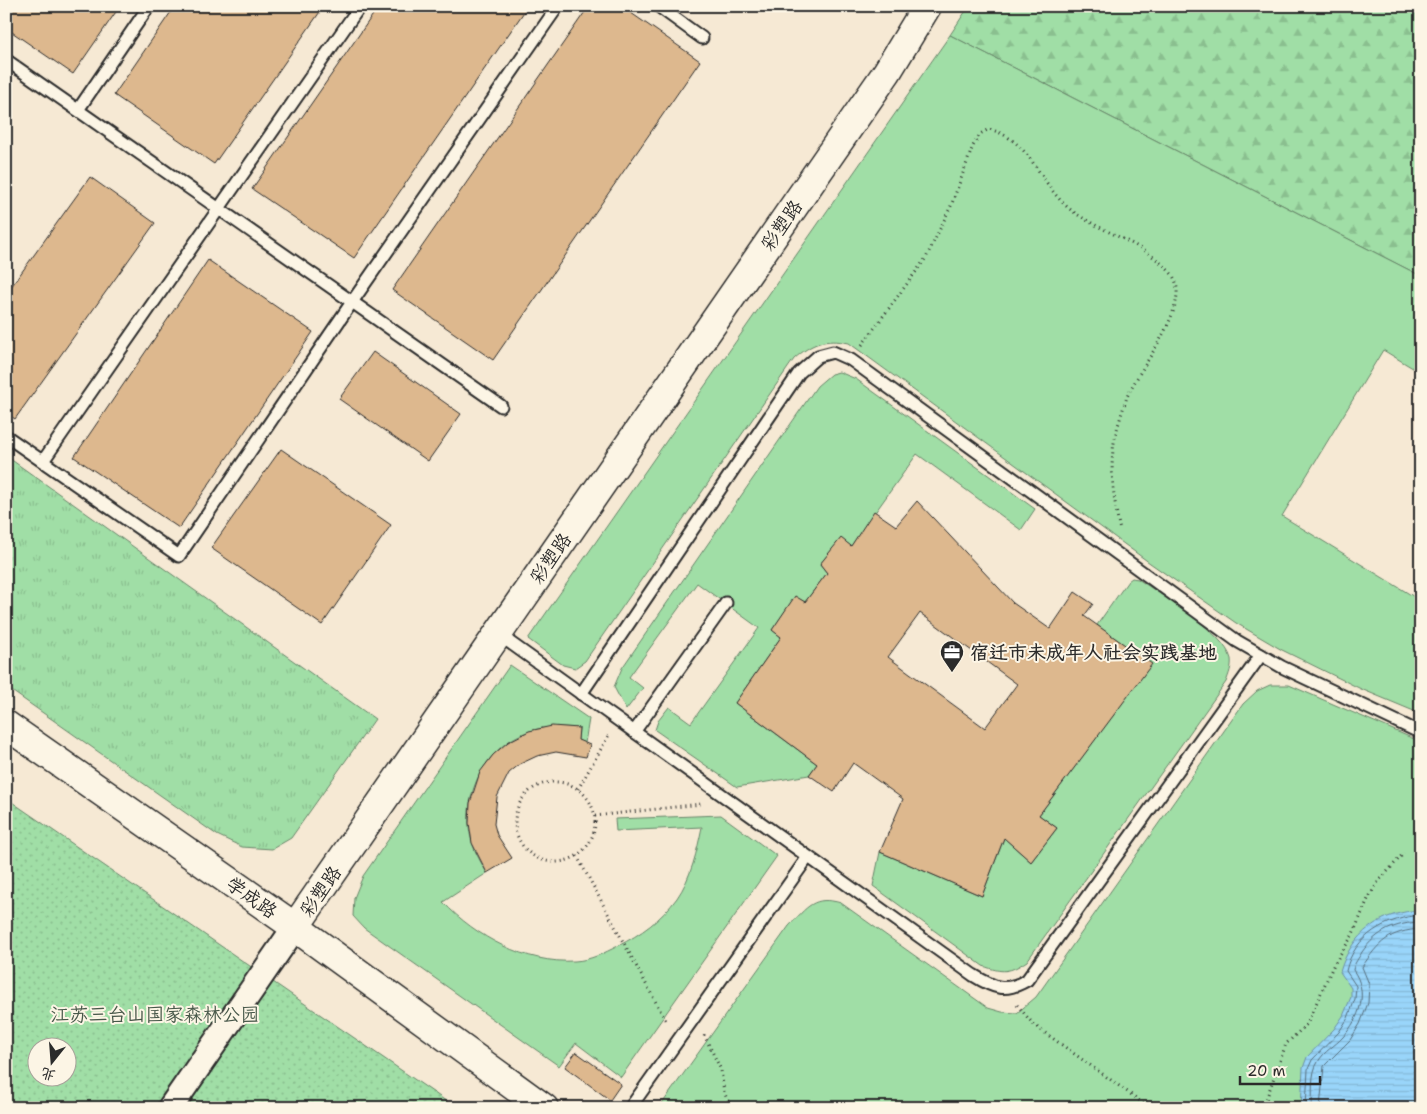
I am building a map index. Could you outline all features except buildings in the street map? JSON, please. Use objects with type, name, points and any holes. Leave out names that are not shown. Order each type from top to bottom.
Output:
[{"type":"street","name":"彩塑路","points":[[170,1108],[881,80],[928,6]]},
{"type":"street","name":"学成路","points":[[6,725],[295,927],[544,1108]]},
{"type":"lane","points":[[78,110],[149,6]]},
{"type":"lane","points":[[43,461],[360,6]]},
{"type":"lane","points":[[6,436],[179,556],[352,302],[558,6]]},
{"type":"lane","points":[[658,6],[702,38]]},
{"type":"lane","points":[[6,60],[500,406]]},
{"type":"lane","points":[[581,694],[800,373],[818,356],[833,352],[851,360],[1237,641],[1299,676],[1421,733]]},
{"type":"lane","points":[[634,732],[726,603]]},
{"type":"lane","points":[[498,634],[973,975],[987,984],[1006,988],[1015,987],[1027,980],[1261,655]]},
{"type":"lane","points":[[630,1108],[808,857]]},
{"type":"path","points":[[851,360],[926,258],[939,234],[973,146],[980,134],[989,129],[1002,133],[1015,142],[1028,154],[1062,203],[1086,221],[1148,253],[1170,272],[1178,285],[1178,298],[1167,326],[1127,396],[1116,435],[1112,478],[1126,560]]},
{"type":"path","points":[[578,789],[618,720]]},
{"type":"path","points":[[553,782],[566,783],[578,789],[588,798],[595,816],[593,835],[587,847],[577,856],[565,861],[552,862],[539,858],[528,851],[520,840],[516,828],[516,814],[521,802],[529,792],[540,785],[553,782]]},
{"type":"path","points":[[595,816],[729,800]]},
{"type":"path","points":[[1263,1108],[1286,1044],[1307,1024],[1334,964],[1352,936],[1368,899],[1378,882],[1404,853]]},
{"type":"path","points":[[577,856],[677,1041]]},
{"type":"path","points":[[1006,988],[1016,1004],[1034,1025],[1150,1108]]},
{"type":"path","points":[[694,1017],[721,1070],[724,1092],[731,1108]]},
{"type":"green space","points":[[969,6],[1421,6],[1421,276],[950,35]]},
{"type":"green space","points":[[950,35],[1421,276],[1421,373],[1383,350],[1282,516],[1421,601],[1421,714],[1361,689],[1282,650],[1236,623],[1150,563],[849,343],[833,341],[819,343],[794,359],[585,661],[575,668],[563,665],[528,639]]},
{"type":"green space","points":[[839,372],[856,379],[1035,509],[1021,530],[917,454],[851,546],[841,539],[820,564],[827,573],[805,602],[795,597],[772,630],[781,637],[735,703],[817,764],[809,775],[737,787],[655,730],[658,721],[669,707],[691,723],[759,628],[697,583],[629,677],[643,688],[626,710],[614,687],[622,668],[817,386],[831,374]]},
{"type":"green space","points":[[6,456],[375,719],[291,838],[272,849],[242,847],[217,835],[6,687]]},
{"type":"green space","points":[[1132,578],[1138,579],[1176,604],[1205,626],[1217,638],[1231,659],[1231,668],[1226,682],[1027,961],[1006,971],[983,966],[873,886],[880,852],[982,896],[1004,838],[1031,862],[1057,828],[1039,815],[1151,664],[1097,625]]},
{"type":"green space","points":[[510,665],[589,719],[585,743],[578,740],[579,728],[536,729],[514,738],[500,748],[479,775],[469,808],[469,825],[473,846],[487,873],[443,902],[456,915],[486,937],[520,953],[538,958],[575,961],[592,958],[608,951],[635,937],[650,926],[671,906],[682,890],[693,864],[702,827],[616,831],[615,819],[721,815],[777,856],[621,1077],[576,1043],[559,1066],[364,928],[353,916],[354,898],[363,876]]},
{"type":"green space","points":[[1270,685],[1289,685],[1421,742],[1421,1108],[659,1108],[789,926],[806,908],[817,902],[832,901],[841,903],[988,1008],[1002,1012],[1017,1013],[1036,997],[1243,704],[1257,691]]},
{"type":"green space","name":"江苏三台山国家森林公园","points":[[6,798],[456,1108],[6,1108]]},
{"type":"water","points":[[1421,910],[1421,1108],[1301,1108],[1303,1068],[1307,1057],[1334,1029],[1343,1016],[1351,997],[1351,988],[1340,972],[1352,946],[1370,927],[1381,920],[1393,915]]},
{"type":"place","name":"宿迁市未成年人社会实践基地","points":[[952,673]]}]
